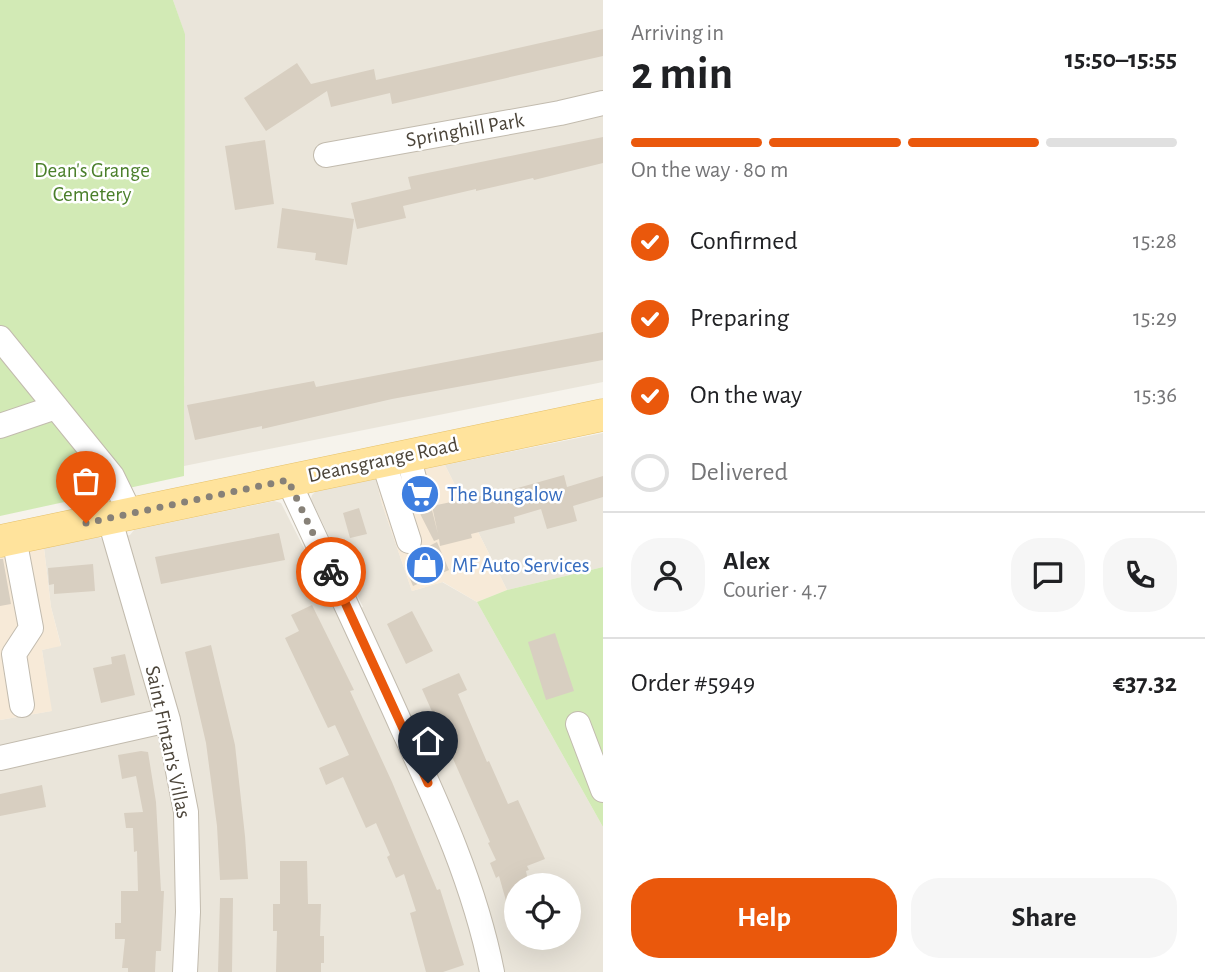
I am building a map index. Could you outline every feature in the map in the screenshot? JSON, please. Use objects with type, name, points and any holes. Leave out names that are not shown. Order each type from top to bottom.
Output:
[{"type":"main road","name":"Deansgrange Road","points":[[7,540],[603,415]]},
{"type":"street","name":"Springhill Park","points":[[326,155],[603,103]]},
{"type":"street","name":"Saint Fintan's Villas","points":[[0,338],[112,476],[186,811],[188,912],[185,972]]},
{"type":"street","points":[[0,426],[56,407]]},
{"type":"street","points":[[395,457],[416,486]]},
{"type":"street","points":[[395,457],[408,541]]},
{"type":"street","points":[[288,480],[438,804],[470,884],[485,935],[492,972]]},
{"type":"street","points":[[7,540],[31,628],[14,654],[22,705]]},
{"type":"street","points":[[0,758],[168,720]]},
{"type":"street","points":[[578,724],[603,790]]},
{"type":"shaded area","points":[[173,0],[603,0],[603,382],[184,466],[185,35]]},
{"type":"shaded area","points":[[603,433],[603,567],[507,590],[445,465]]},
{"type":"shaded area","points":[[445,465],[507,590],[477,602],[443,582],[412,591],[376,479]]},
{"type":"shaded area","points":[[376,479],[412,591],[442,582],[477,602],[603,827],[603,972],[0,972],[0,720],[51,711],[42,650],[61,645],[51,607],[44,548],[99,537],[104,540],[130,535],[134,530],[274,501],[281,503],[338,615],[363,607],[311,499],[315,492]]},
{"type":"shaded area","points":[[44,548],[51,607],[61,646],[42,650],[52,711],[0,720],[0,558]]},
{"type":"green space","name":"Dean's Grange Cemetery","points":[[0,0],[173,0],[185,34],[184,476],[0,516]]},
{"type":"green space","points":[[603,567],[603,827],[477,602],[507,590]]},
{"type":"building","points":[[603,29],[603,56],[392,104],[390,93],[331,107],[327,91],[266,131],[244,98],[297,63],[311,84],[374,69],[376,80]]},
{"type":"building","points":[[603,137],[603,163],[534,180],[533,178],[476,189],[403,206],[406,218],[357,229],[351,203],[411,189],[408,177]]},
{"type":"building","points":[[265,140],[274,204],[235,210],[225,146]]},
{"type":"building","points":[[282,208],[354,219],[347,265],[315,260],[316,253],[277,248]]},
{"type":"building","points":[[603,332],[603,360],[392,399],[262,429],[262,426],[195,440],[187,405],[314,381],[316,387]]},
{"type":"building","points":[[564,475],[567,487],[603,476],[603,497],[573,506],[577,521],[547,529],[541,509],[514,517],[515,523],[471,534],[472,538],[440,546],[439,539],[434,541],[413,500],[420,500],[428,494],[438,534],[432,506],[514,489]]},
{"type":"building","points":[[359,508],[367,534],[350,538],[343,513]]},
{"type":"building","points":[[279,533],[285,560],[161,584],[155,557]]},
{"type":"building","points":[[437,542],[449,570],[413,586],[405,567],[424,559],[421,550]]},
{"type":"building","points":[[0,559],[3,559],[11,604],[0,606]]},
{"type":"building","points":[[93,564],[95,591],[54,594],[54,584],[49,585],[48,568]]},
{"type":"building","points":[[312,605],[354,690],[350,691],[437,890],[440,889],[464,965],[443,972],[426,972],[410,913],[416,911],[404,874],[396,878],[387,857],[390,855],[376,823],[366,828],[343,777],[326,785],[319,768],[349,755],[335,725],[328,728],[285,638],[299,631],[291,615]]},
{"type":"building","points":[[412,611],[433,651],[406,664],[387,624]]},
{"type":"building","points":[[555,633],[574,691],[546,700],[528,642]]},
{"type":"building","points":[[211,645],[235,745],[248,879],[220,880],[217,826],[206,743],[185,652]]},
{"type":"building","points":[[125,654],[135,695],[101,703],[93,668],[112,664],[111,657]]},
{"type":"building","points":[[459,673],[467,690],[458,694],[487,762],[489,761],[508,804],[518,800],[545,859],[527,866],[529,870],[526,873],[504,873],[504,894],[499,876],[496,878],[490,863],[496,860],[488,843],[490,842],[422,689]]},
{"type":"building","points":[[148,752],[156,802],[161,891],[164,891],[161,951],[156,951],[155,972],[128,972],[128,968],[122,968],[125,939],[115,939],[115,923],[121,923],[121,891],[138,891],[137,851],[134,852],[133,828],[126,828],[124,813],[143,812],[136,776],[122,779],[118,755]]},
{"type":"building","points":[[42,785],[46,807],[0,816],[0,794]]},
{"type":"building","points":[[280,861],[307,861],[308,904],[321,904],[320,936],[324,936],[324,963],[321,963],[321,972],[276,972],[277,931],[273,931],[273,904],[280,904]]},
{"type":"building","points":[[220,898],[233,898],[232,972],[218,972]]},
{"type":"way so far","points":[[86,523],[288,480],[331,572]]},
{"type":"place","name":"The Bungalow","points":[[420,494]]},
{"type":"place","name":"MF Auto Services","points":[[425,565]]},
{"type":"route","points":[[331,572],[428,783]]}]
